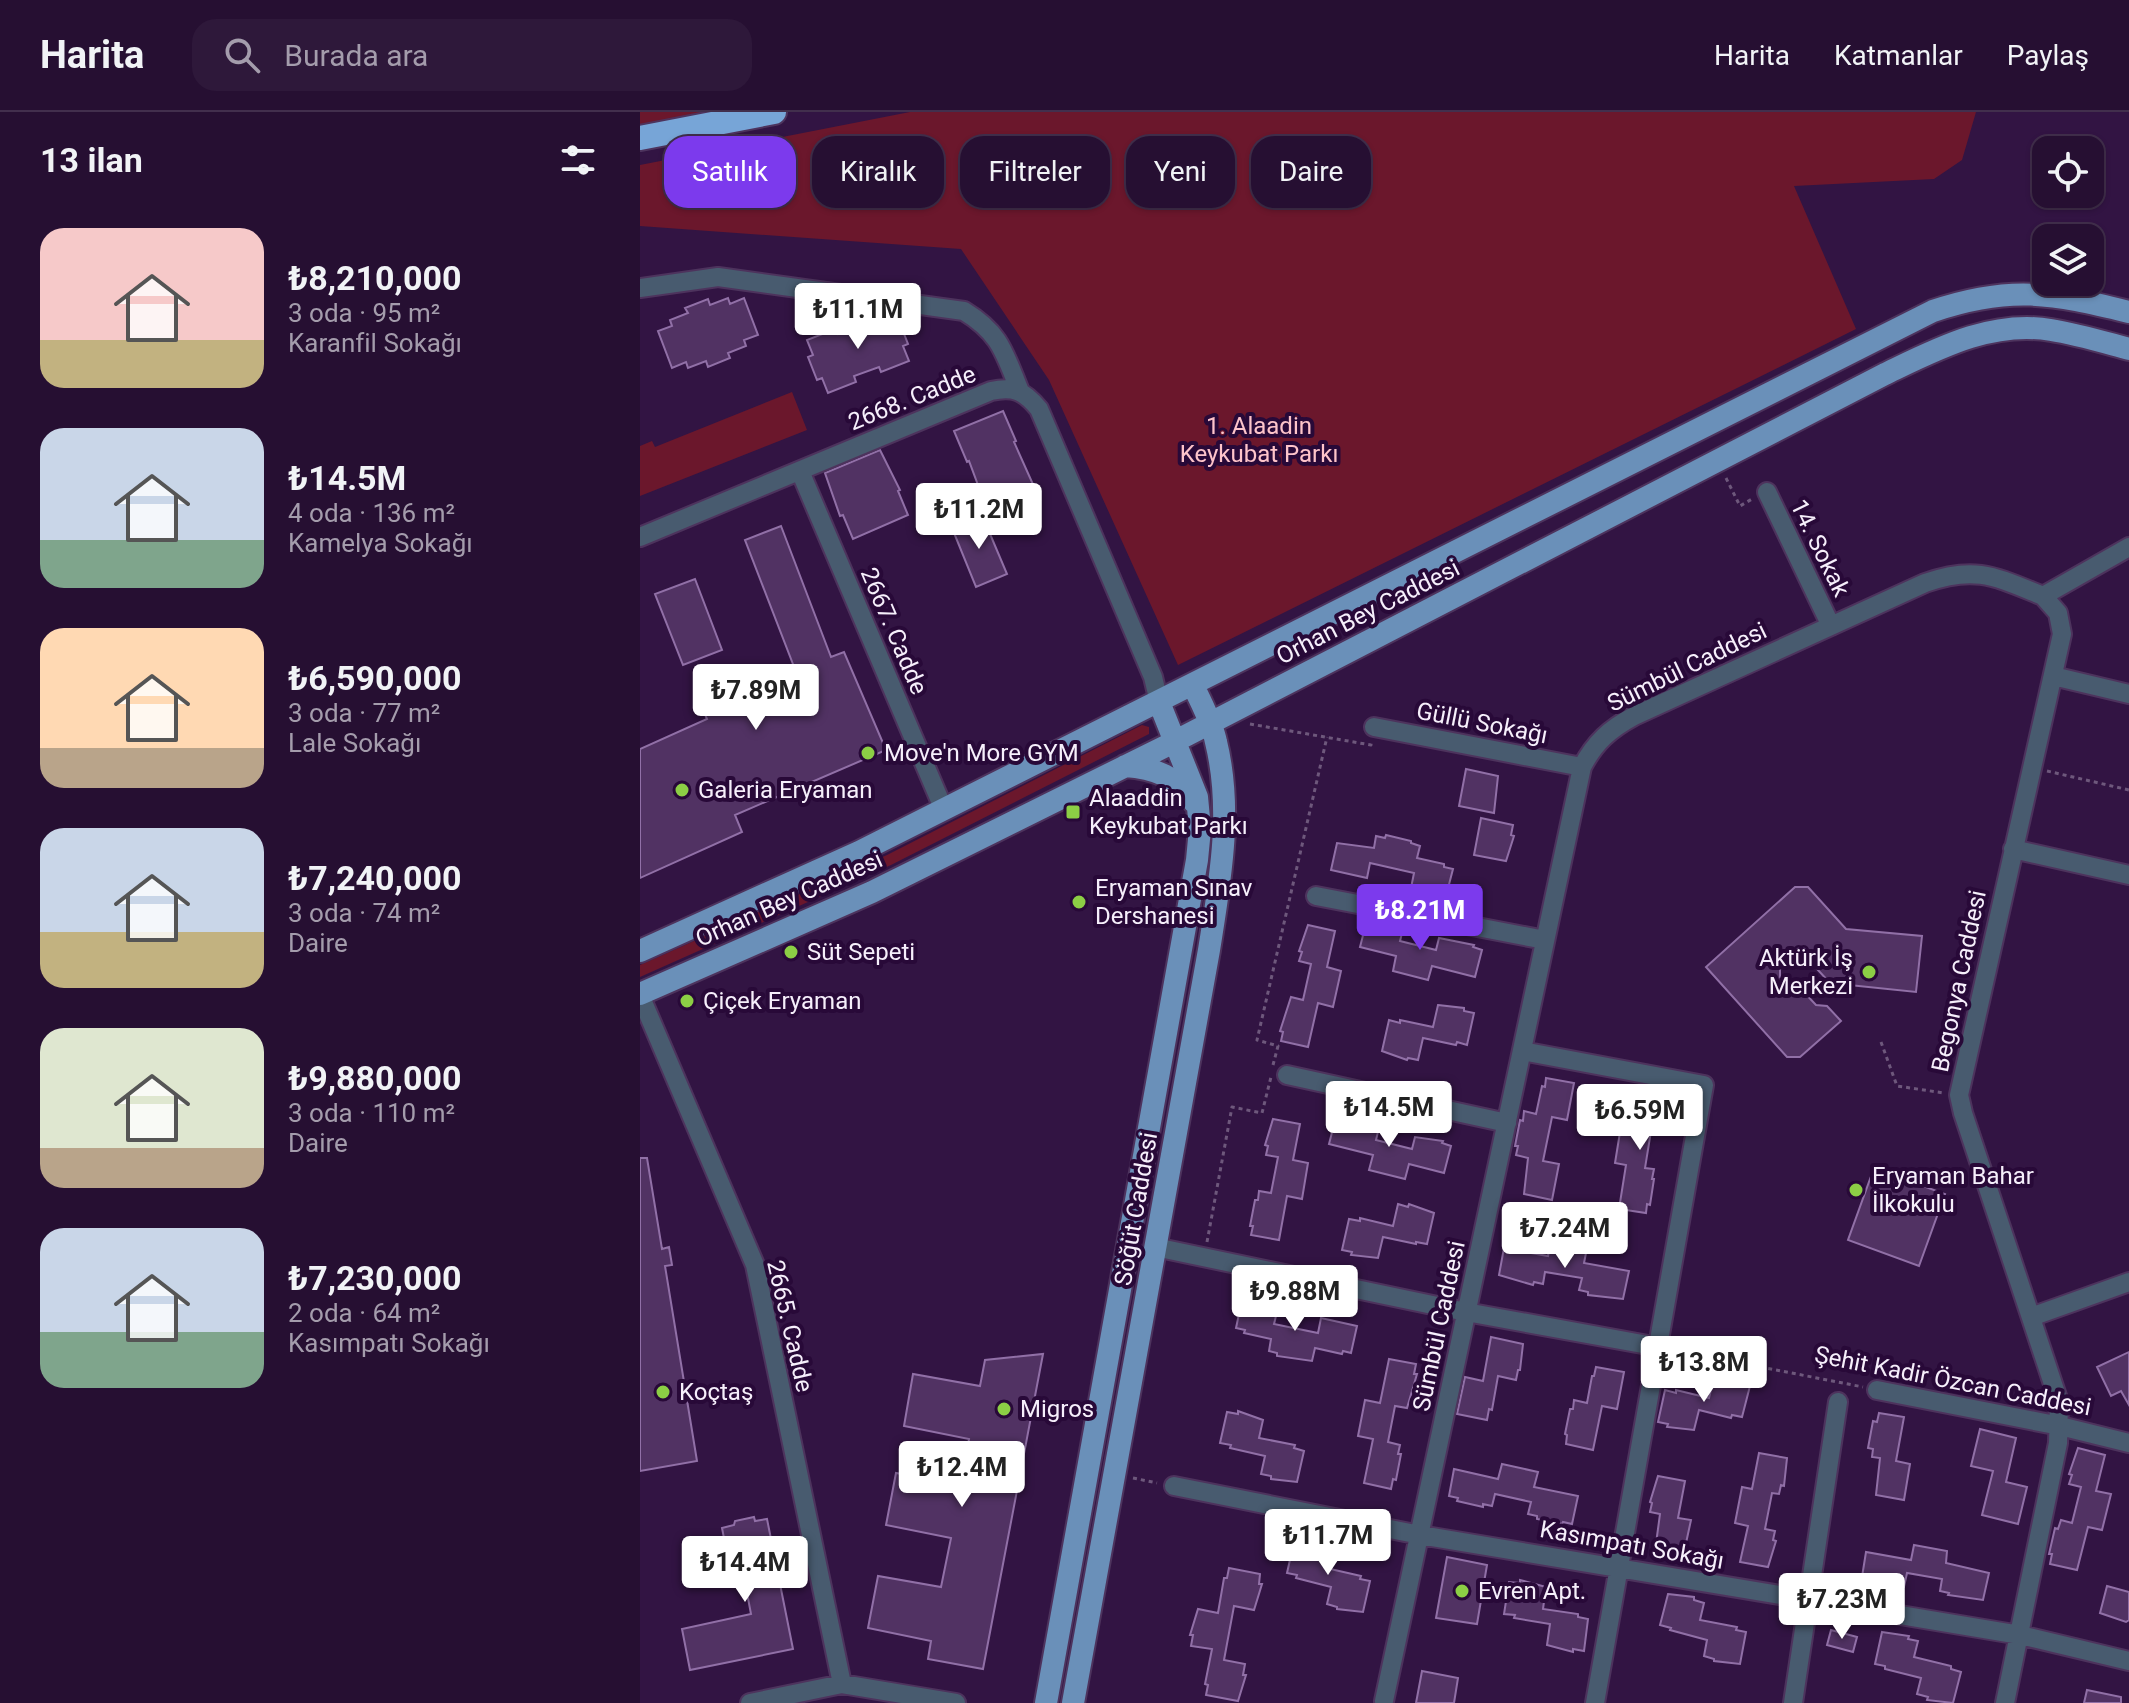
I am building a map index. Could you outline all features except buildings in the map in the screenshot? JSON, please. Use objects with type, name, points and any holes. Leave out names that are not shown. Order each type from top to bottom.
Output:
[{"type":"highway","points":[[640,138],[774,112]]},
{"type":"main road","name":"Orhan Bey Caddesi","points":[[640,951],[944,810],[1933,311],[1991,295],[2020,293],[2078,299],[2129,312]]},
{"type":"main road","name":"Orhan Bey Caddesi","points":[[640,994],[872,892],[1210,724],[1943,347],[1984,333],[2020,328],[2049,330],[2129,349]]},
{"type":"main road","name":"Söğüt Caddesi","points":[[1073,1703],[1209,950],[1224,850],[1222,773],[1216,738],[1193,685]]},
{"type":"main road","name":"Söğüt Caddesi","points":[[1046,1703],[1197,860],[1199,810],[1194,786],[1159,702]]},
{"type":"main road","points":[[1124,766],[1158,771],[1173,779],[1187,791],[1199,810]]},
{"type":"street","points":[[640,288],[718,277],[964,311],[985,324],[1000,343],[1019,389],[1039,409],[1153,677],[1159,702]]},
{"type":"street","name":"2668. Cadde","points":[[640,537],[991,391],[1019,389]]},
{"type":"street","name":"2667. Cadde","points":[[800,471],[944,810]]},
{"type":"street","name":"14. Sokak","points":[[1767,492],[1831,626]]},
{"type":"street","points":[[2043,596],[2129,547]]},
{"type":"street","name":"Sümbül Caddesi","points":[[1384,1701],[1582,767],[1590,751],[1616,725],[1925,583],[1959,573],[1991,576],[2043,596]]},
{"type":"street","name":"Begonya Caddesi","points":[[2005,1703],[2060,1426],[2056,1389],[1959,1095],[2062,634],[2058,613],[2043,596]]},
{"type":"street","points":[[2053,676],[2129,694]]},
{"type":"street","name":"Güllü Sokağı","points":[[1374,727],[1582,767]]},
{"type":"street","points":[[2013,849],[2129,875]]},
{"type":"street","points":[[1316,896],[1545,940]]},
{"type":"street","name":"2665. Cadde","points":[[640,994],[755,1265],[842,1684]]},
{"type":"street","points":[[1522,1051],[1704,1085],[1595,1703]]},
{"type":"street","points":[[1287,1075],[1507,1123]]},
{"type":"street","points":[[1155,1247],[1466,1312],[1659,1347]]},
{"type":"street","points":[[2031,1317],[2129,1282]]},
{"type":"street","name":"Şehit Kadir Özcan Caddesi","points":[[1877,1390],[2060,1426],[2129,1443]]},
{"type":"street","points":[[1793,1703],[1838,1402]]},
{"type":"street","name":"Kasımpatı Sokağı","points":[[1174,1486],[1420,1535],[2020,1635],[2129,1661]]},
{"type":"street","points":[[750,1703],[842,1684],[956,1703]]},
{"type":"path","points":[[1717,461],[1740,506],[1767,492]]},
{"type":"path","points":[[1250,724],[1371,745],[1374,727]]},
{"type":"path","points":[[1204,1257],[1232,1107],[1262,1113],[1269,1085],[1278,1046],[1257,1040],[1327,737]]},
{"type":"path","points":[[2031,767],[2129,790]]},
{"type":"path","points":[[1881,1042],[1897,1086],[1959,1095]]},
{"type":"path","name":"Şehit Kadir Özcan Caddesi","points":[[1659,1347],[1877,1390]]},
{"type":"path","points":[[1114,1474],[1174,1486]]},
{"type":"green space","points":[[640,112],[713,112],[640,126]]},
{"type":"green space","name":"1. Alaadin Keykubat Parkı","points":[[910,112],[1976,112],[1962,160],[1934,179],[1794,186],[1856,329],[1178,665],[1049,380],[961,249],[640,226],[640,165],[664,160],[664,208],[796,208],[796,136],[788,136]]},
{"type":"green space","points":[[792,392],[807,430],[640,496],[640,446],[652,441],[655,447]]},
{"type":"green space","points":[[1142,725],[1149,727],[1149,734],[891,865],[640,977],[640,965],[887,855]]},
{"type":"place","name":"Move'n More GYM","points":[[868,753]]},
{"type":"place","name":"Galeria Eryaman","points":[[682,790]]},
{"type":"place","name":"Alaaddin Keykubat Parkı","points":[[1073,812]]},
{"type":"place","name":"Eryaman Sınav Dershanesi","points":[[1079,902]]},
{"type":"place","name":"Süt Sepeti","points":[[791,952]]},
{"type":"place","name":"Aktürk İş Merkezi","points":[[1869,972]]},
{"type":"place","name":"Çiçek Eryaman","points":[[687,1001]]},
{"type":"place","name":"Eryaman Bahar İlkokulu","points":[[1856,1190]]},
{"type":"place","name":"Koçtaş","points":[[663,1392]]},
{"type":"place","name":"Migros","points":[[1004,1409]]},
{"type":"place","name":"Evren Apt.","points":[[1462,1591]]}]
